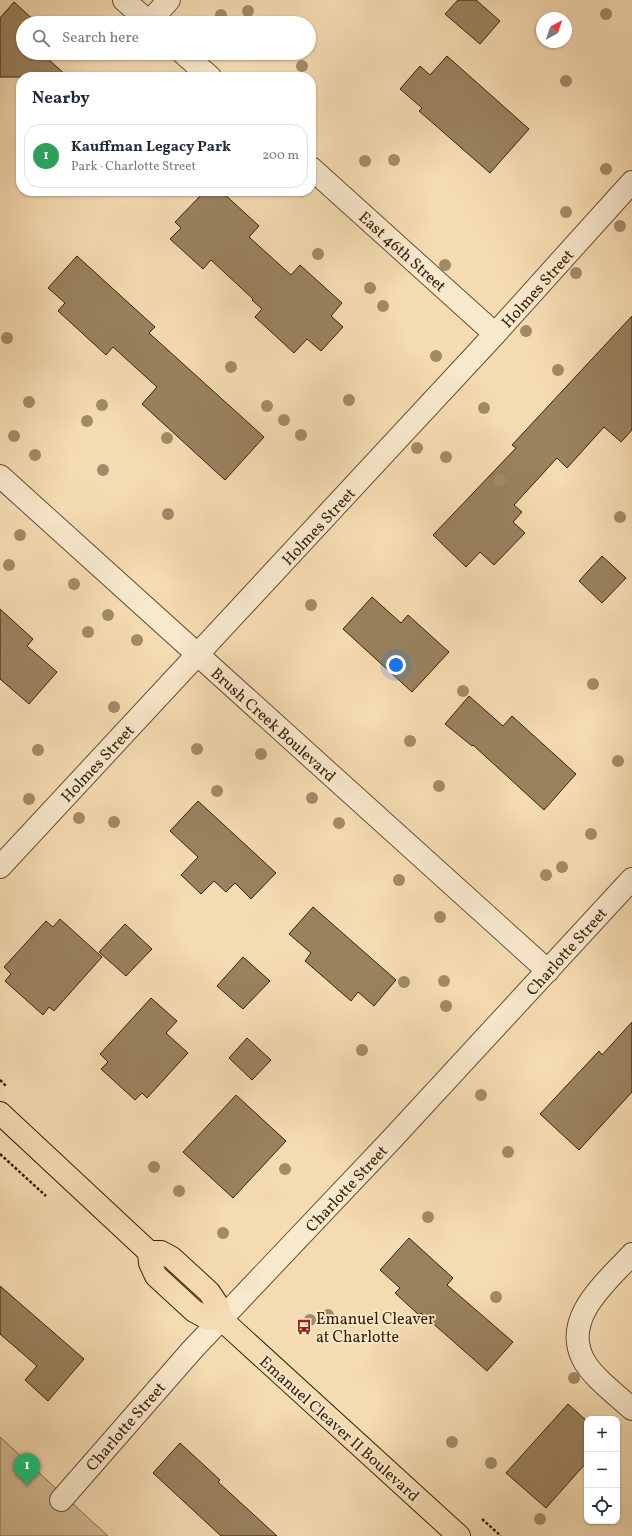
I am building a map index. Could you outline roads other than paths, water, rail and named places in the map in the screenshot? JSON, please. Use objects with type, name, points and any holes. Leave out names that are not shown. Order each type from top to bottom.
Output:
[{"type":"main road","points":[[0,1113],[149,1252],[150,1263],[156,1276],[194,1311],[207,1318],[221,1319]]},
{"type":"main road","name":"Emanuel Cleaver II Boulevard","points":[[221,1319],[459,1536]]},
{"type":"street","points":[[124,0],[141,16]]},
{"type":"street","points":[[155,16],[169,0]]},
{"type":"street","points":[[191,60],[204,72]]},
{"type":"street","name":"East 46th Street","points":[[316,173],[495,334]]},
{"type":"street","name":"Holmes Street","points":[[0,867],[495,334],[632,182]]},
{"type":"street","name":"Brush Creek Boulevard","points":[[0,476],[548,971]]},
{"type":"street","name":"Charlotte Street","points":[[61,1500],[192,1350],[548,971],[632,878]]},
{"type":"street","points":[[632,1254],[588,1303],[581,1318],[578,1341],[583,1359],[593,1373],[632,1409]]},
{"type":"place","name":"Emanuel Cleaver at Charlotte","points":[[304,1327]]},
{"type":"place","name":"Kauffman Legacy Park","points":[[27,1486]]}]
